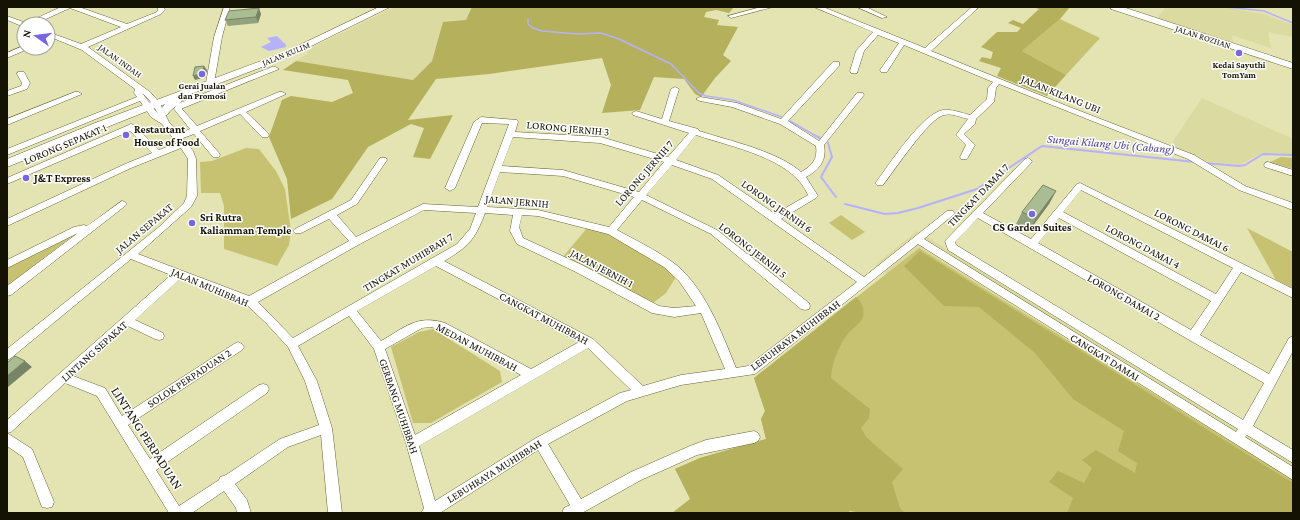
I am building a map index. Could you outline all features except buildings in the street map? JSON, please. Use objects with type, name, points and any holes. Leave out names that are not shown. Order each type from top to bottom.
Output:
[{"type":"main road","name":"JALAN KULIM","points":[[7,163],[74,135],[304,47],[386,7]]},
{"type":"main road","name":"JALAN ROZHAN","points":[[1114,7],[1293,66]]},
{"type":"main road","points":[[151,105],[166,108],[178,100],[228,80],[244,70]]},
{"type":"main road","points":[[7,166],[121,120],[139,115],[163,96],[182,94]]},
{"type":"street","points":[[47,16],[67,7]]},
{"type":"street","points":[[73,7],[127,27]]},
{"type":"street","points":[[82,47],[159,13],[162,10],[161,7]]},
{"type":"street","points":[[210,83],[218,37],[227,7]]},
{"type":"street","points":[[731,16],[770,7]]},
{"type":"street","name":"JALAN KILANG UBI","points":[[817,7],[998,81],[1191,157],[1242,188],[1293,207]]},
{"type":"street","points":[[829,12],[838,7]]},
{"type":"street","points":[[860,7],[884,17]]},
{"type":"street","points":[[926,51],[976,7]]},
{"type":"street","points":[[854,71],[857,67],[857,58],[864,44],[878,32]]},
{"type":"street","name":"JALAN INDAH","points":[[56,38],[82,47],[151,105]]},
{"type":"street","points":[[884,70],[903,42]]},
{"type":"street","points":[[783,122],[836,64]]},
{"type":"street","points":[[216,155],[178,109],[180,106],[275,69]]},
{"type":"street","points":[[7,94],[24,87],[26,83],[21,74]]},
{"type":"street","points":[[964,157],[971,145],[960,135],[972,122],[972,118],[991,100],[992,88],[998,81]]},
{"type":"street","points":[[665,121],[675,89]]},
{"type":"street","points":[[7,122],[78,94]]},
{"type":"street","points":[[7,223],[54,200],[158,154],[194,130],[282,94]]},
{"type":"street","points":[[800,176],[809,172],[818,164],[821,159],[820,145],[860,95]]},
{"type":"street","points":[[700,99],[734,105],[783,122],[820,145]]},
{"type":"street","name":"JALAN KULIM","points":[[7,152],[131,102],[151,105]]},
{"type":"street","name":"JALAN SEPAKAT","points":[[7,355],[130,255],[188,205],[192,196],[192,159],[190,153],[151,105]]},
{"type":"street","points":[[241,111],[265,135]]},
{"type":"street","points":[[880,183],[927,122],[935,114],[939,112],[947,112],[972,118]]},
{"type":"street","name":"LORONG JERNIH 7","points":[[636,113],[695,131],[779,160],[790,166],[800,176],[814,196],[774,219]]},
{"type":"street","name":"TINGKAT MUHIBBAH 7","points":[[292,344],[460,247],[474,230],[514,122],[482,120],[478,122],[450,188]]},
{"type":"street","name":"LORONG SEPAKAT 1","points":[[7,180],[131,127],[158,154]]},
{"type":"street","name":"LORONG JERNIH 7","points":[[611,231],[695,131]]},
{"type":"street","name":"LORONG JERNIH 3","points":[[509,134],[601,140],[670,162]]},
{"type":"street","points":[[298,231],[354,202],[383,160]]},
{"type":"street","name":"TINGKAT DAMAI 7","points":[[951,247],[950,241],[1028,161]]},
{"type":"street","name":"LORONG JERNIH 6","points":[[670,162],[715,178],[864,282]]},
{"type":"street","points":[[1268,165],[1293,173]]},
{"type":"street","name":"LORONG JERNIH 5","points":[[496,169],[563,173],[641,196],[714,232],[805,306]]},
{"type":"street","name":"LORONG DAMAI 6","points":[[1057,213],[1080,186],[1293,294]]},
{"type":"street","points":[[7,292],[122,204]]},
{"type":"street","name":"JALAN JERNIH","points":[[250,301],[355,242],[423,207],[538,213],[611,231],[668,264],[683,278],[704,308],[732,373]]},
{"type":"street","name":"LEBUHRAYA MUHIBBAH","points":[[429,512],[540,442],[624,397],[681,380],[750,371],[918,240],[950,212]]},
{"type":"street","name":"JALAN JERNIH 1","points":[[518,213],[514,228],[515,235],[520,241],[578,268],[656,310],[678,314],[704,308]]},
{"type":"street","points":[[1032,244],[1057,213]]},
{"type":"street","name":"LORONG DAMAI 4","points":[[1057,213],[1218,300]]},
{"type":"street","points":[[331,214],[355,242]]},
{"type":"street","name":"LORONG DAMAI 2","points":[[977,214],[1270,381]]},
{"type":"street","points":[[7,264],[78,229],[84,228],[88,230]]},
{"type":"street","name":"CANGKAT DAMAI","points":[[918,240],[1293,474]]},
{"type":"street","name":"CANGKAT DAMAI","points":[[951,247],[1293,457]]},
{"type":"street","name":"JALAN MUHIBBAH","points":[[130,255],[250,301],[292,344],[311,381],[326,428],[335,513]]},
{"type":"street","name":"CANGKAT MUHIBBAH","points":[[436,261],[589,342],[640,391]]},
{"type":"street","points":[[1193,337],[1239,267]]},
{"type":"street","name":"LINTANG SEPAKAT","points":[[7,428],[180,273]]},
{"type":"street","name":"GERBANG MUHIBBAH","points":[[350,310],[379,347],[412,443],[429,512]]},
{"type":"street","points":[[127,321],[159,336]]},
{"type":"street","name":"MEDAN MUHIBBAH","points":[[379,347],[420,324],[431,323],[440,326],[531,375]]},
{"type":"street","points":[[1238,440],[1293,341]]},
{"type":"street","name":"MEDAN MUHIBBAH","points":[[412,443],[589,342]]},
{"type":"street","name":"SOLOK PERPADUAN 2","points":[[121,423],[238,347]]},
{"type":"street","name":"LINTANG PERPADUAN","points":[[64,378],[101,392],[176,513]]},
{"type":"street","points":[[148,468],[263,389]]},
{"type":"street","points":[[180,513],[225,481],[284,443],[326,428]]},
{"type":"street","points":[[540,442],[573,510],[636,476],[694,450],[706,446],[754,437]]},
{"type":"street","points":[[7,439],[28,453],[47,502]]},
{"type":"street","points":[[225,481],[242,505],[244,513]]},
{"type":"shaded area","points":[[395,7],[472,7],[466,20],[435,48],[432,61],[413,80],[296,61],[308,53],[307,50]]},
{"type":"shaded area","points":[[472,7],[734,7],[729,13],[716,10],[706,12],[704,17],[719,20],[717,25],[738,27],[723,55],[731,61],[715,78],[701,97],[695,94],[684,79],[654,77],[640,110],[602,113],[611,85],[602,58],[489,74],[436,79],[408,120],[453,115],[430,159],[413,157],[424,128],[411,124],[368,147],[332,199],[291,219],[287,179],[269,137],[282,100],[291,96],[332,102],[353,93],[348,80],[283,70],[296,61],[413,80],[432,61],[443,22],[466,20]]},
{"type":"shaded area","points":[[1033,7],[1070,7],[1060,19],[1022,51],[1066,75],[1047,96],[997,76],[1001,68],[979,61],[982,57],[991,59],[993,52],[981,47],[997,32],[1017,32],[1021,28],[1008,23],[1013,20],[1023,24],[1039,9]]},
{"type":"shaded area","points":[[1166,7],[1225,7],[1267,15],[1293,25],[1293,37],[1268,32],[1271,48],[1232,35],[1233,44],[1157,18]]},
{"type":"shaded area","points":[[1060,19],[1100,38],[1066,75],[1022,51]]},
{"type":"shaded area","points":[[277,36],[286,45],[286,47],[269,51],[261,47],[271,42],[267,38]]},
{"type":"shaded area","points":[[1202,98],[1293,139],[1293,154],[1262,153],[1239,165],[1204,161],[1202,158],[1170,146]]},
{"type":"shaded area","points":[[246,148],[259,149],[276,171],[285,189],[291,231],[289,245],[277,266],[224,249],[224,206],[220,193],[201,193],[200,162],[212,161]]},
{"type":"shaded area","points":[[1281,157],[1293,158],[1293,169],[1270,162]]},
{"type":"shaded area","points":[[841,215],[865,232],[852,240],[829,223]]},
{"type":"shaded area","points":[[588,227],[608,232],[664,264],[676,277],[666,293],[653,303],[562,258]]},
{"type":"shaded area","points":[[1247,228],[1293,252],[1293,288],[1276,280]]},
{"type":"shaded area","points":[[79,231],[7,286],[7,266]]},
{"type":"shaded area","points":[[917,231],[1293,462],[1293,480],[919,248],[886,274],[875,265]]},
{"type":"shaded area","points":[[919,248],[1293,480],[1293,513],[863,513],[850,511],[847,513],[675,469],[700,458],[766,439],[761,419],[765,411],[754,378]]},
{"type":"shaded area","points":[[920,251],[1293,483],[1293,513],[1067,513],[1073,498],[1049,482],[1058,471],[1084,483],[1092,468],[1082,460],[1096,450],[1135,473],[1137,463],[1118,451],[1124,431],[1073,399],[1035,353],[979,307],[944,306],[904,266]]},
{"type":"shaded area","points":[[856,297],[863,307],[864,313],[861,321],[841,344],[834,361],[831,378],[870,409],[869,418],[861,428],[867,438],[903,469],[892,482],[900,508],[905,513],[863,513],[850,511],[847,513],[672,513],[690,499],[675,469],[700,458],[766,439],[761,419],[765,411],[754,378]]},
{"type":"shaded area","points":[[433,329],[500,371],[502,382],[431,423],[413,423],[391,347],[419,332]]},
{"type":"waterway","points":[[1226,7],[1264,11],[1293,23]]},
{"type":"waterway","name":"Sungai Kilang Ubi (Cabang)","points":[[528,19],[528,24],[533,28],[542,31],[577,34],[601,33],[619,39],[671,64],[699,93],[706,96],[733,100],[782,117]]},
{"type":"waterway","name":"Sungai Kilang Ubi (Cabang)","points":[[790,121],[816,136]]},
{"type":"waterway","name":"Sungai Kilang Ubi (Cabang)","points":[[816,136],[820,138]]},
{"type":"waterway","name":"Sungai Kilang Ubi (Cabang)","points":[[828,143],[832,157],[821,177],[836,197]]},
{"type":"waterway","name":"Sungai Kilang Ubi (Cabang)","points":[[845,204],[885,214],[898,213],[918,208],[977,189],[1042,146],[1195,162]]},
{"type":"waterway","name":"Sungai Kilang Ubi (Cabang)","points":[[1205,163],[1239,166],[1245,165],[1263,154],[1293,155]]},
{"type":"place","name":"Kedai Sayuthi TomYam","points":[[1239,53]]},
{"type":"place","name":"Gerai Jualan dan Promosi","points":[[202,74]]},
{"type":"place","name":"Restautant House of Food","points":[[126,135]]},
{"type":"place","name":"J&T Express","points":[[26,178]]},
{"type":"place","name":"CS Garden Suites","points":[[1032,214]]},
{"type":"place","name":"Sri Rutra Kaliamman Temple","points":[[192,223]]}]
